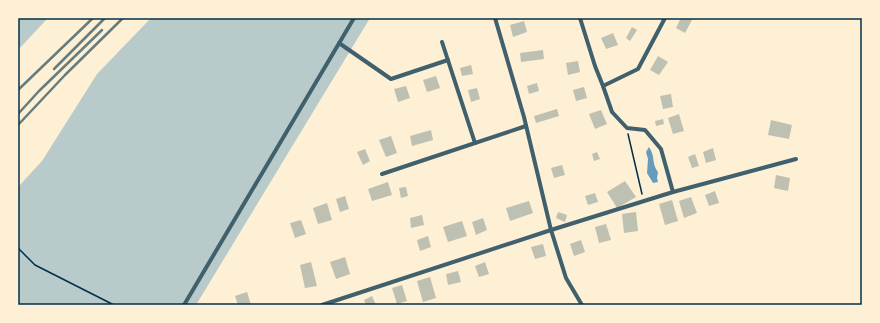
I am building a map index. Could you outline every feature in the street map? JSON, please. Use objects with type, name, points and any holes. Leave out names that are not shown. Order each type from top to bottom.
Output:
[{"type":"street","points":[[184,305],[354,18]]},
{"type":"street","points":[[495,18],[526,126],[551,230],[566,278],[582,305]]},
{"type":"street","points":[[580,18],[594,66],[604,86],[612,112],[627,128],[645,130],[661,150],[673,192]]},
{"type":"street","points":[[604,86],[638,69],[665,18]]},
{"type":"street","points":[[442,42],[474,143]]},
{"type":"street","points":[[339,43],[391,79],[448,60]]},
{"type":"street","points":[[382,174],[526,126]]},
{"type":"street","points":[[322,305],[551,230],[673,192],[796,159]]},
{"type":"path","points":[[627,128],[644,201]]},
{"type":"path","points":[[18,248],[35,265],[114,305]]},
{"type":"shaded area","points":[[18,18],[48,18],[18,50]]},
{"type":"shaded area","points":[[151,18],[370,18],[196,305],[18,305],[18,187],[42,161],[97,74]]},
{"type":"water","points":[[649,147],[658,172],[658,182],[653,183],[647,173],[648,159],[646,152]]},
{"type":"building","points":[[681,18],[693,18],[685,33],[676,28]]},
{"type":"building","points":[[524,21],[527,32],[513,37],[510,25]]},
{"type":"building","points":[[632,27],[637,30],[630,41],[626,38]]},
{"type":"building","points":[[613,33],[618,45],[606,49],[601,38]]},
{"type":"building","points":[[543,50],[544,59],[521,62],[520,53]]},
{"type":"building","points":[[658,56],[668,62],[659,75],[650,70]]},
{"type":"building","points":[[578,61],[580,72],[568,75],[566,63]]},
{"type":"building","points":[[471,65],[473,74],[462,76],[460,68]]},
{"type":"building","points":[[436,76],[440,88],[427,92],[423,80]]},
{"type":"building","points":[[537,83],[539,91],[529,94],[527,86]]},
{"type":"building","points":[[406,86],[410,98],[398,102],[394,89]]},
{"type":"building","points":[[584,87],[587,98],[576,101],[573,90]]},
{"type":"building","points":[[477,88],[480,99],[471,102],[468,90]]},
{"type":"building","points":[[671,94],[673,107],[663,109],[660,96]]},
{"type":"building","points":[[557,109],[559,116],[536,123],[534,116]]},
{"type":"building","points":[[601,110],[607,124],[595,129],[589,114]]},
{"type":"building","points":[[679,114],[684,131],[673,134],[668,118]]},
{"type":"building","points":[[663,119],[664,124],[656,126],[655,121]]},
{"type":"building","points":[[771,120],[792,125],[789,139],[768,135]]},
{"type":"building","points":[[431,130],[433,140],[412,146],[410,136]]},
{"type":"building","points":[[391,136],[397,153],[386,157],[379,140]]},
{"type":"building","points":[[713,148],[716,160],[706,163],[703,152]]},
{"type":"building","points":[[365,149],[370,161],[363,165],[357,152]]},
{"type":"building","points":[[597,152],[600,159],[594,161],[592,154]]},
{"type":"building","points":[[695,154],[699,166],[692,168],[688,157]]},
{"type":"building","points":[[562,165],[565,175],[554,178],[551,168]]},
{"type":"building","points":[[776,175],[790,178],[788,191],[774,188]]},
{"type":"building","points":[[625,181],[636,197],[617,208],[607,192]]},
{"type":"building","points":[[388,182],[392,195],[372,201],[368,189]]},
{"type":"building","points":[[406,187],[408,196],[401,198],[399,188]]},
{"type":"building","points":[[715,191],[719,203],[709,206],[705,195]]},
{"type":"building","points":[[595,193],[598,202],[588,205],[585,196]]},
{"type":"building","points":[[345,196],[349,209],[340,212],[336,199]]},
{"type":"building","points":[[691,197],[697,213],[684,218],[679,201]]},
{"type":"building","points":[[672,200],[678,221],[665,225],[659,204]]},
{"type":"building","points":[[529,201],[533,213],[510,221],[506,208]]},
{"type":"building","points":[[327,203],[332,220],[318,224],[313,208]]},
{"type":"building","points":[[558,212],[567,215],[565,222],[556,218]]},
{"type":"building","points":[[636,212],[638,231],[624,233],[622,214]]},
{"type":"building","points":[[422,215],[424,225],[411,228],[410,218]]},
{"type":"building","points":[[483,218],[487,230],[476,235],[472,222]]},
{"type":"building","points":[[301,220],[306,234],[295,238],[290,223]]},
{"type":"building","points":[[462,221],[467,236],[448,242],[443,227]]},
{"type":"building","points":[[606,224],[611,240],[599,243],[595,227]]},
{"type":"building","points":[[428,236],[431,247],[420,251],[417,240]]},
{"type":"building","points":[[581,240],[585,252],[574,256],[570,244]]},
{"type":"building","points":[[543,244],[546,256],[535,259],[531,247]]},
{"type":"building","points":[[345,257],[350,274],[336,279],[330,262]]},
{"type":"building","points":[[311,262],[317,286],[305,288],[300,265]]},
{"type":"building","points":[[485,262],[489,274],[479,277],[475,266]]},
{"type":"building","points":[[458,271],[461,282],[448,285],[446,274]]},
{"type":"building","points":[[430,277],[436,298],[423,302],[417,281]]},
{"type":"building","points":[[402,285],[407,301],[397,304],[392,288]]},
{"type":"building","points":[[247,292],[251,305],[238,305],[235,296]]},
{"type":"building","points":[[372,296],[376,305],[366,305],[364,300]]},
{"type":"railway","points":[[18,90],[93,18]]},
{"type":"railway","points":[[54,69],[105,18]]},
{"type":"railway","points":[[18,125],[65,75],[123,18]]},
{"type":"railway","points":[[18,114],[39,91],[102,30]]}]
